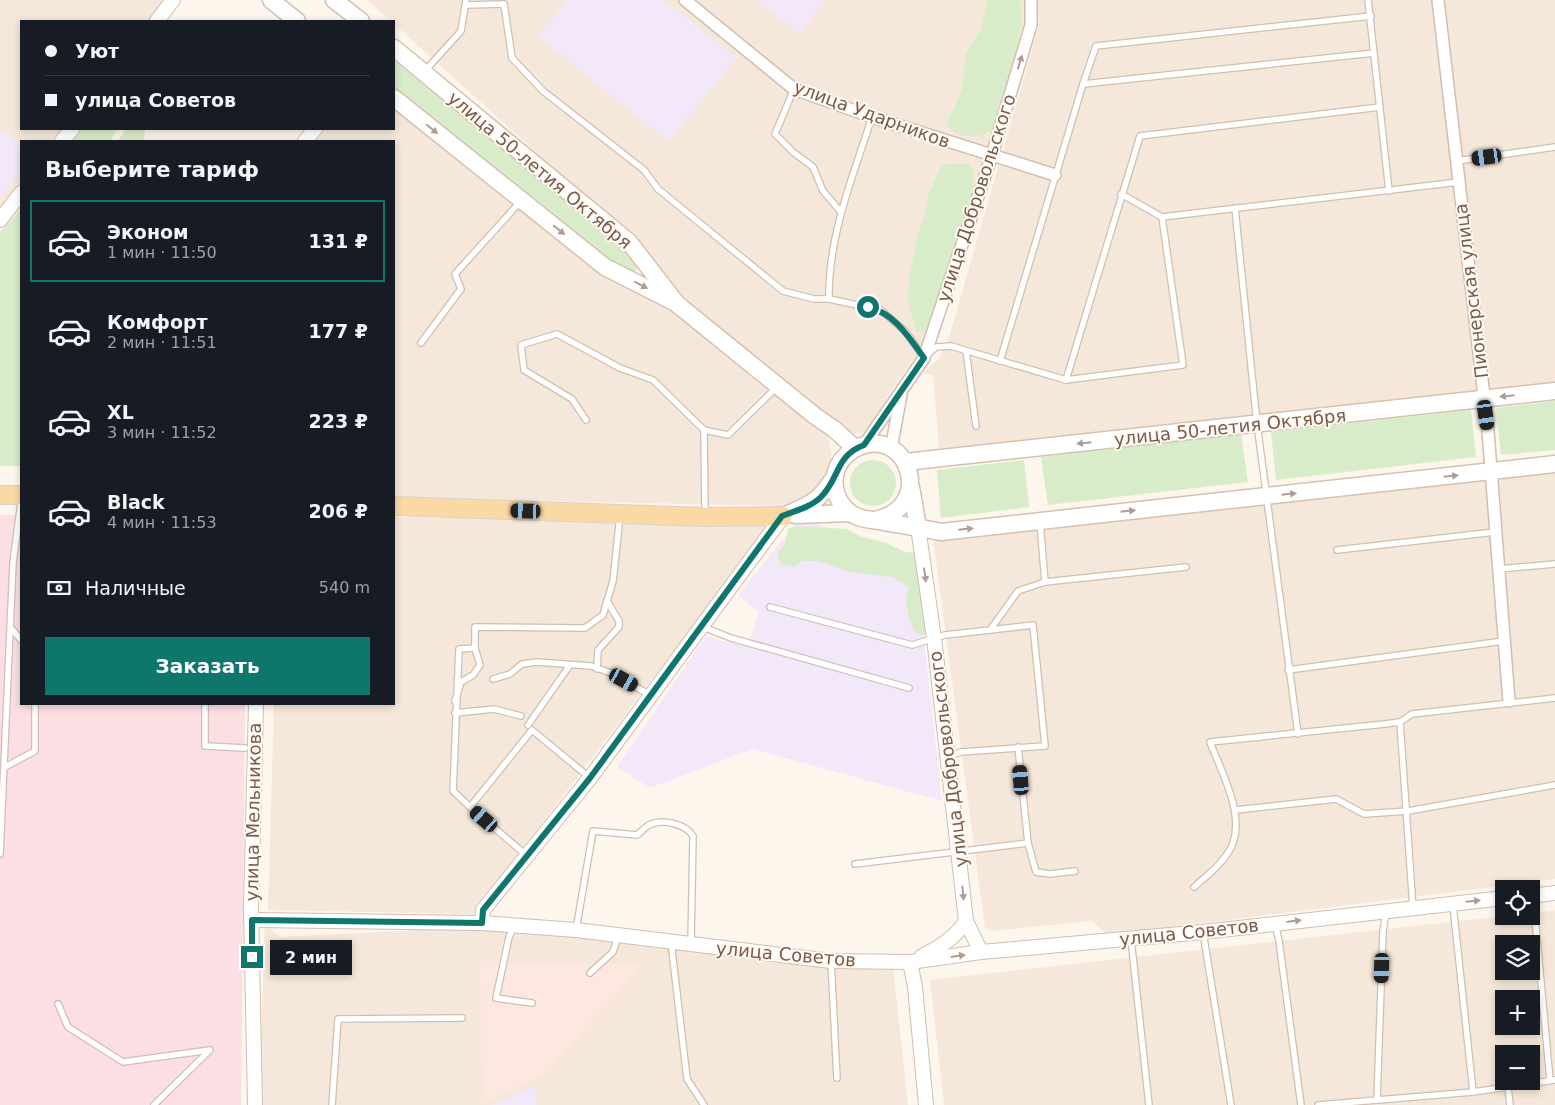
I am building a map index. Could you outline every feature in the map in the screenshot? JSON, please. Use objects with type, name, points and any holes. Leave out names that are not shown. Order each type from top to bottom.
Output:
[{"type":"main road","points":[[271,0],[296,20]]},
{"type":"main road","points":[[342,2],[360,20]]},
{"type":"main road","name":"улица 50-летия Октября","points":[[395,49],[629,242],[677,304]]},
{"type":"main road","name":"улица 50-летия Октября","points":[[395,99],[605,267],[677,304],[815,416]]},
{"type":"main road","name":"улица 50-летия Октября","points":[[905,462],[1555,391]]},
{"type":"main road","points":[[815,416],[859,447]]},
{"type":"main road","points":[[815,416],[829,434],[842,460]]},
{"type":"main road","points":[[782,516],[813,503],[820,498],[835,476],[842,460],[859,447],[877,444],[891,449],[905,462],[918,527]]},
{"type":"main road","points":[[395,506],[705,517],[850,513],[865,519],[941,532],[1555,464]]},
{"type":"main road","points":[[835,476],[838,497],[850,513]]},
{"type":"main road","points":[[874,520],[886,518],[901,507],[908,495],[910,485]]},
{"type":"main road","points":[[0,495],[20,495]]},
{"type":"street","points":[[157,20],[173,0]]},
{"type":"street","name":"улица Ударников","points":[[685,0],[794,89],[872,117],[1055,175]]},
{"type":"street","name":"улица Добровольского","points":[[859,447],[924,358],[992,155],[1031,25],[1031,0]]},
{"type":"street","name":"Пионерская улица","points":[[1438,0],[1492,471],[1495,532],[1509,701]]},
{"type":"street","points":[[63,140],[71,130]]},
{"type":"street","points":[[306,140],[314,130]]},
{"type":"street","points":[[0,220],[20,194]]},
{"type":"street","points":[[891,449],[902,389]]},
{"type":"street","points":[[482,923],[483,910],[590,778],[782,516]]},
{"type":"street","name":"улица Добровольского","points":[[918,527],[934,638],[960,852],[966,921]]},
{"type":"street","name":"улица Мельникова","points":[[252,920],[256,705]]},
{"type":"street","points":[[1540,895],[1555,894]]},
{"type":"street","name":"улица Советов","points":[[252,920],[515,925],[576,930],[831,961],[910,962],[981,952],[1204,932],[1495,899]]},
{"type":"street","points":[[252,920],[255,1105]]},
{"type":"street","points":[[966,921],[981,952]]},
{"type":"street","points":[[926,1105],[916,987],[910,962],[938,949],[959,932],[966,921]]},
{"type":"lane","points":[[1368,0],[1389,191]]},
{"type":"lane","points":[[424,72],[461,31],[466,2],[504,4],[512,58],[543,91],[644,170],[658,189],[782,290],[814,299],[829,299],[881,310],[906,332],[924,358],[936,347],[951,346],[1066,380],[1182,365],[1162,217]]},
{"type":"lane","points":[[1000,361],[1055,175],[1096,46],[1371,16]]},
{"type":"lane","points":[[1083,84],[1374,53]]},
{"type":"lane","points":[[794,89],[776,134],[793,152],[813,167],[823,191],[841,212]]},
{"type":"lane","points":[[1066,380],[1140,136],[1380,107]]},
{"type":"lane","points":[[829,299],[829,276],[841,212],[872,117]]},
{"type":"lane","points":[[1456,161],[1555,147]]},
{"type":"lane","points":[[1121,194],[1162,217],[1459,182]]},
{"type":"lane","points":[[421,343],[461,289],[455,274],[522,200]]},
{"type":"lane","points":[[1236,208],[1257,424],[1288,670],[1298,734]]},
{"type":"lane","points":[[586,420],[572,399],[524,370],[521,345],[556,334],[620,368],[653,380],[704,430],[728,435],[779,385]]},
{"type":"lane","points":[[966,351],[976,426]]},
{"type":"lane","points":[[704,430],[705,517]]},
{"type":"lane","points":[[0,854],[12,628],[13,563],[20,510]]},
{"type":"lane","points":[[455,701],[462,682],[473,674],[480,665],[475,648],[475,627],[585,628],[602,615],[613,581],[620,514]]},
{"type":"lane","points":[[1039,521],[1045,582]]},
{"type":"lane","points":[[1337,550],[1495,532]]},
{"type":"lane","points":[[13,563],[20,563]]},
{"type":"lane","points":[[1499,569],[1555,565]]},
{"type":"lane","points":[[990,630],[1018,591],[1045,582],[1186,568]]},
{"type":"lane","points":[[597,669],[598,650],[619,627],[619,621],[607,601]]},
{"type":"lane","points":[[770,607],[912,645],[934,638],[1033,625],[1045,746],[961,752],[948,756]]},
{"type":"lane","points":[[701,626],[731,638],[909,688]]},
{"type":"lane","points":[[12,628],[20,639]]},
{"type":"lane","points":[[1288,670],[1505,641]]},
{"type":"lane","points":[[475,648],[459,648],[455,701],[453,790],[526,855]]},
{"type":"lane","points":[[493,679],[510,674],[522,664],[537,662],[570,665],[611,673],[650,695]]},
{"type":"lane","points":[[528,725],[570,665]]},
{"type":"lane","points":[[1194,887],[1216,867],[1233,843],[1236,810],[1210,742],[1400,722],[1412,714],[1509,701],[1555,698]]},
{"type":"lane","points":[[5,767],[35,750],[35,705]]},
{"type":"lane","points":[[205,705],[206,746],[245,748]]},
{"type":"lane","points":[[455,713],[494,709],[521,716]]},
{"type":"lane","points":[[1400,722],[1408,812],[1413,908]]},
{"type":"lane","points":[[470,807],[532,730],[590,778]]},
{"type":"lane","points":[[1018,748],[1028,843],[1036,872],[1050,874],[1075,871]]},
{"type":"lane","points":[[1236,810],[1336,799],[1364,814],[1408,812],[1555,785]]},
{"type":"lane","points":[[576,930],[593,831],[637,835],[650,824],[668,822],[683,826],[693,836],[690,945]]},
{"type":"lane","points":[[856,864],[960,852],[973,848],[1028,843]]},
{"type":"lane","points":[[1453,903],[1473,1092]]},
{"type":"lane","points":[[1377,1100],[1383,930],[1386,910]]},
{"type":"lane","points":[[1274,923],[1279,941],[1301,1105]]},
{"type":"lane","points":[[515,925],[509,937],[496,998],[532,1003]]},
{"type":"lane","points":[[1535,925],[1553,1080],[1540,1082]]},
{"type":"lane","points":[[1204,932],[1231,1105]]},
{"type":"lane","points":[[590,973],[612,952],[618,936]]},
{"type":"lane","points":[[1131,939],[1149,1105]]},
{"type":"lane","points":[[671,942],[687,1079],[704,1105]]},
{"type":"lane","points":[[831,961],[837,1078]]},
{"type":"lane","points":[[58,1004],[68,1027],[123,1062],[210,1050],[154,1105]]},
{"type":"lane","points":[[332,1105],[338,1019],[462,1018]]},
{"type":"lane","points":[[1318,1105],[1495,1089]]},
{"type":"lane","points":[[1508,1090],[1510,1105]]},
{"type":"shaded area","points":[[0,0],[168,0],[152,20],[20,20],[20,130],[64,130],[56,140],[20,140],[20,185],[0,211]]},
{"type":"shaded area","points":[[367,0],[1026,0],[1026,24],[936,331],[898,380],[870,425],[863,433],[854,434],[845,430],[686,299],[626,233],[395,25],[395,20],[390,20]]},
{"type":"shaded area","points":[[568,0],[663,0],[737,58],[668,142],[538,36]]},
{"type":"shaded area","points":[[757,0],[827,0],[799,34]]},
{"type":"shaded area","points":[[1037,0],[1555,0],[1555,382],[939,449],[933,375],[923,373],[939,358],[950,334],[1039,25]]},
{"type":"shaded area","points":[[395,108],[666,307],[811,419],[828,436],[832,457],[823,478],[814,490],[796,503],[786,506],[395,498],[395,140],[312,140],[320,130],[395,130]]},
{"type":"shaded area","points":[[0,128],[20,144],[20,172],[0,198]]},
{"type":"shaded area","points":[[1555,473],[1555,879],[1540,881],[1495,880],[1495,887],[1108,935],[1092,921],[992,931],[985,928],[933,538]]},
{"type":"shaded area","points":[[0,515],[20,515],[20,705],[245,705],[241,1105],[0,1105]]},
{"type":"shaded area","points":[[395,517],[771,523],[473,914],[268,910],[274,705],[395,705]]},
{"type":"shaded area","points":[[800,518],[915,558],[942,801],[752,749],[650,788],[617,767],[706,636],[729,643],[732,634],[750,640],[759,612],[738,595]]},
{"type":"shaded area","points":[[1555,910],[1555,1105],[944,1105],[930,980],[1495,917],[1495,925],[1540,925],[1540,912]]},
{"type":"shaded area","points":[[265,924],[279,937],[480,927],[620,942],[893,966],[908,1105],[259,1105]]},
{"type":"shaded area","points":[[480,961],[641,966],[544,1075],[487,1101],[482,1095]]},
{"type":"shaded area","points":[[535,1086],[537,1105],[493,1105]]},
{"type":"green space","points":[[987,0],[1020,0],[1022,22],[1014,61],[993,129],[982,135],[961,135],[950,128],[947,123],[962,91],[966,53],[981,29]]},
{"type":"green space","points":[[395,62],[607,232],[639,266],[634,273],[592,248],[395,88]]},
{"type":"green space","points":[[77,130],[116,130],[111,140],[72,140]]},
{"type":"green space","points":[[125,130],[145,130],[144,140],[119,140]]},
{"type":"green space","points":[[947,164],[970,164],[974,175],[973,190],[932,321],[923,332],[916,331],[908,300],[909,280],[918,233],[926,213],[927,199],[940,167]]},
{"type":"green space","points":[[20,210],[20,466],[0,466],[0,232]]},
{"type":"green space","points":[[1555,401],[1555,450],[1501,455],[1496,408]]},
{"type":"green space","points":[[1471,410],[1476,457],[1276,480],[1271,432]]},
{"type":"green space","points":[[1241,434],[1248,482],[1048,505],[1041,457]]},
{"type":"green space","points":[[869,460],[877,460],[886,464],[892,470],[896,483],[892,496],[886,502],[877,506],[869,506],[860,502],[854,496],[850,487],[850,479],[854,470],[860,464]]},
{"type":"green space","points":[[1024,460],[1029,507],[941,518],[937,470]]},
{"type":"green space","points":[[798,526],[847,529],[862,537],[884,542],[905,552],[916,553],[928,633],[924,635],[915,632],[907,605],[909,588],[893,577],[851,572],[817,561],[802,561],[794,567],[781,564],[777,555],[785,543],[788,529]]},
{"type":"route","points":[[252,957],[252,920],[482,923],[483,910],[590,778],[782,516],[813,503],[820,498],[835,476],[837,467],[842,460],[855,448],[864,445],[924,358],[906,332],[881,310],[868,307]]}]
